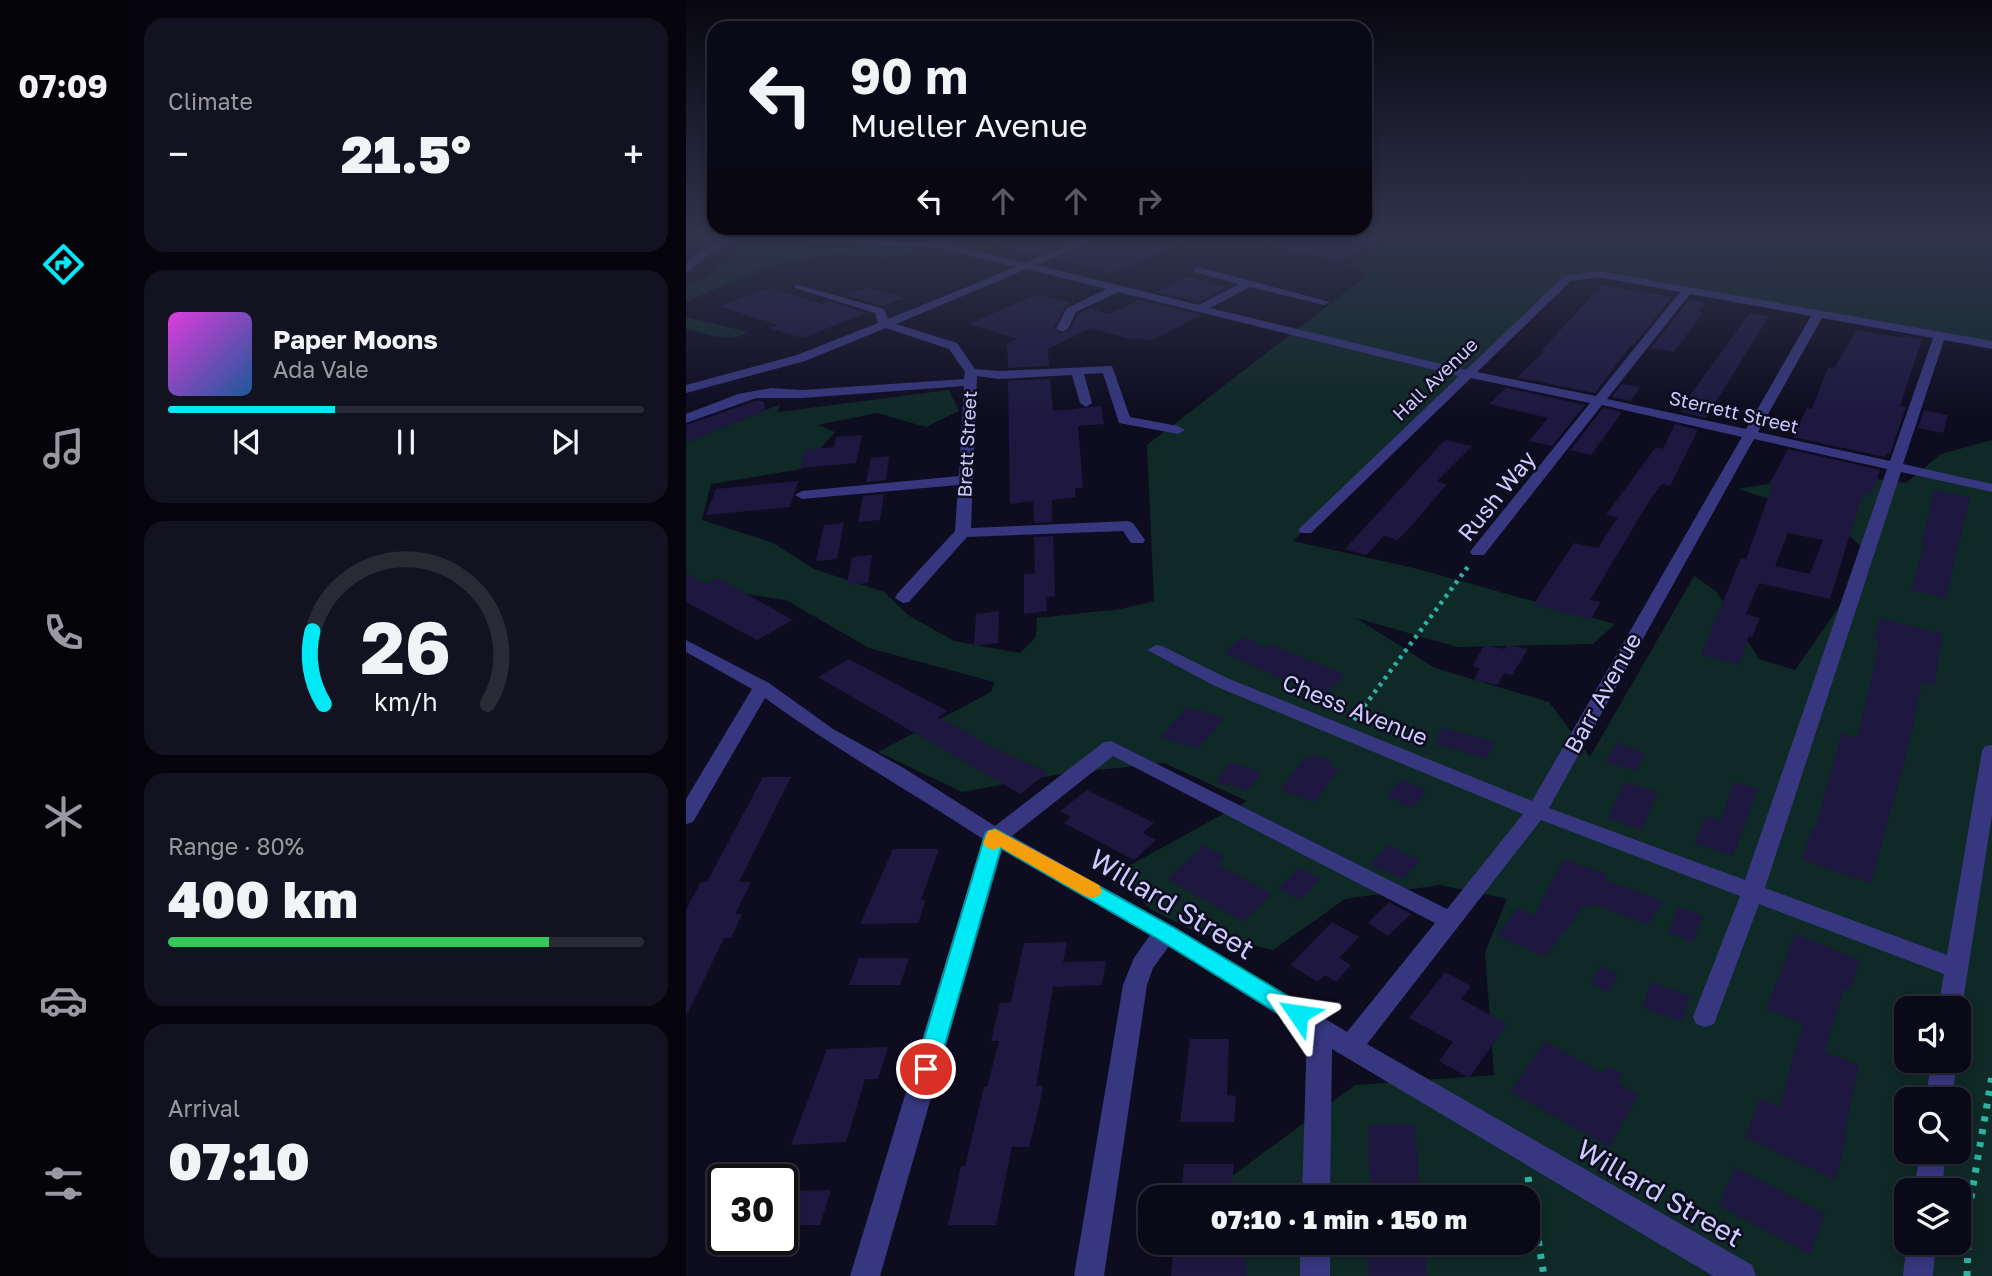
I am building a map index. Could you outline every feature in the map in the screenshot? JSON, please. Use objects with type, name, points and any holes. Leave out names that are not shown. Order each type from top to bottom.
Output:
[{"type":"street","points":[[830,296],[880,311],[884,324]]},
{"type":"street","points":[[686,389],[801,358],[952,296]]},
{"type":"street","points":[[1062,329],[1071,310],[1101,296]]},
{"type":"street","name":"Sterrett Street","points":[[1142,296],[1468,374],[1992,488]]},
{"type":"street","points":[[1199,309],[1225,296]]},
{"type":"street","points":[[1299,296],[1324,302]]},
{"type":"street","name":"Hall Avenue","points":[[1306,530],[1550,296]]},
{"type":"street","name":"Rush Way","points":[[1478,552],[1683,296]]},
{"type":"street","points":[[1722,296],[1992,345]]},
{"type":"street","name":"Barr Avenue","points":[[1350,1047],[1537,811],[1818,314]]},
{"type":"street","name":"Brett Street","points":[[884,324],[953,346],[971,377],[963,532]]},
{"type":"street","points":[[1704,1017],[1752,893],[1939,336]]},
{"type":"street","points":[[686,419],[751,393],[778,389],[815,394],[971,377],[1108,369],[1125,420],[1178,430]]},
{"type":"street","points":[[1077,371],[1086,402]]},
{"type":"street","points":[[802,495],[966,480]]},
{"type":"street","points":[[904,598],[963,532],[1128,526],[1138,540]]},
{"type":"street","name":"Willard Street","points":[[686,645],[762,687],[826,733],[895,772],[995,835],[1166,933],[1350,1047],[1741,1276]]},
{"type":"street","name":"Chess Avenue","points":[[1156,650],[1221,682],[1537,811],[1955,968]]},
{"type":"street","points":[[686,817],[762,687]]},
{"type":"street","points":[[865,1276],[995,835],[1009,828],[1111,747],[1451,922]]},
{"type":"street","points":[[1952,996],[1992,751]]},
{"type":"street","points":[[1088,1276],[1130,1025],[1132,992],[1145,957],[1166,933]]},
{"type":"street","points":[[1316,1185],[1320,1027]]},
{"type":"street","points":[[1315,1255],[1315,1276]]},
{"type":"street","points":[[1918,1276],[1920,1255]]},
{"type":"path","name":"Rush Way","points":[[1344,733],[1478,552]]},
{"type":"path","points":[[1967,1276],[1969,1209],[1992,1076]]},
{"type":"path","points":[[1523,1148],[1544,1276]]},
{"type":"green space","points":[[686,296],[701,296],[686,302]]},
{"type":"green space","points":[[1341,296],[1551,296],[1293,541],[1418,569],[1615,624],[1593,644],[1457,647],[1356,618],[1435,668],[1549,702],[1590,757],[1694,576],[1716,591],[1759,659],[1795,670],[1873,558],[1833,520],[1738,489],[1831,473],[1906,483],[1941,454],[1992,440],[1992,1276],[1205,1276],[1207,1255],[1540,1255],[1540,1185],[1220,1185],[1355,1085],[1494,1075],[1485,952],[1507,899],[1440,885],[1345,899],[1273,950],[1194,931],[1150,909],[1114,874],[1247,801],[1164,763],[1061,774],[962,792],[878,752],[991,692],[994,682],[869,648],[786,600],[686,585],[686,443],[780,404],[778,412],[949,390],[959,411],[926,427],[877,413],[818,425],[835,432],[801,469],[711,484],[702,520],[773,543],[814,569],[884,592],[908,615],[954,641],[1020,653],[1036,637],[1037,618],[1121,609],[1154,601],[1147,445]]},
{"type":"green space","points":[[1711,296],[1992,296],[1992,343]]},
{"type":"green space","points":[[686,317],[747,332],[732,338],[710,335],[686,329]]},
{"type":"building","points":[[748,296],[794,296],[822,304],[829,301],[866,313],[803,338],[769,328],[778,325],[719,306]]},
{"type":"building","points":[[847,296],[896,296],[904,298],[883,306]]},
{"type":"building","points":[[1034,296],[1071,303],[1065,307],[1054,328],[1061,334],[1070,330],[1078,314],[1090,308],[1109,314],[1139,300],[1201,315],[1150,341],[1139,338],[1134,340],[1090,328],[1048,349],[1049,366],[1008,368],[1007,344],[1017,339],[968,324]]},
{"type":"building","points":[[1171,296],[1211,296],[1199,302]]},
{"type":"building","points":[[1592,296],[1672,297],[1595,393],[1517,377],[1545,351],[1541,351]]},
{"type":"building","points":[[1689,300],[1706,303],[1698,312],[1703,313],[1674,352],[1651,348]]},
{"type":"building","points":[[1750,313],[1769,316],[1706,418],[1681,412],[1683,410],[1680,409]]},
{"type":"building","points":[[1857,330],[1922,339],[1900,406],[1906,407],[1890,454],[1887,453],[1885,457],[1793,437],[1807,408],[1812,409],[1828,367],[1834,368]]},
{"type":"building","points":[[1050,379],[1053,411],[1101,406],[1104,424],[1078,426],[1083,488],[1075,488],[1075,497],[1052,500],[1052,522],[1034,523],[1033,501],[1010,504],[1008,381]]},
{"type":"building","points":[[1622,384],[1641,387],[1630,401],[1612,397]]},
{"type":"building","points":[[1506,388],[1585,405],[1552,446],[1529,441],[1548,418],[1489,404]]},
{"type":"building","points":[[763,401],[766,410],[686,443],[686,425]]},
{"type":"building","points":[[1603,408],[1622,412],[1591,455],[1570,450]]},
{"type":"building","points":[[1924,410],[1948,415],[1943,433],[1918,428]]},
{"type":"building","points":[[1675,424],[1698,430],[1670,486],[1662,484],[1651,498],[1590,600],[1600,602],[1591,619],[1533,605],[1574,543],[1598,548],[1618,517],[1606,515],[1656,447],[1663,449]]},
{"type":"building","points":[[862,435],[856,463],[800,468],[805,450],[834,447],[836,437]]},
{"type":"building","points":[[1445,440],[1472,446],[1437,481],[1447,484],[1406,532],[1397,540],[1384,536],[1366,555],[1345,549]]},
{"type":"building","points":[[1788,449],[1880,470],[1872,493],[1866,491],[1859,505],[1830,599],[1759,583],[1746,614],[1760,618],[1752,637],[1749,636],[1739,665],[1701,655],[1741,558],[1746,559],[1773,484],[1770,483]],"holes":[[[1788,533],[1823,540],[1810,574],[1775,566]]]},
{"type":"building","points":[[889,456],[886,480],[866,482],[871,458]]},
{"type":"building","points":[[798,481],[790,507],[706,515],[716,489]]},
{"type":"building","points":[[1934,490],[1970,497],[1946,598],[1911,590],[1924,546],[1921,545]]},
{"type":"building","points":[[884,494],[880,520],[858,522],[863,496]]},
{"type":"building","points":[[844,523],[837,559],[816,561],[824,525]]},
{"type":"building","points":[[1053,536],[1055,596],[1046,597],[1047,611],[1024,614],[1024,574],[1035,573],[1034,537]]},
{"type":"building","points":[[872,555],[868,583],[847,585],[852,557]]},
{"type":"building","points":[[686,573],[705,584],[718,578],[793,620],[757,640],[686,602]]},
{"type":"building","points":[[999,611],[998,643],[974,646],[976,614]]},
{"type":"building","points":[[1880,618],[1943,634],[1934,685],[1922,682],[1910,741],[1871,883],[1802,860],[1812,828],[1815,829],[1842,733],[1857,738],[1874,669],[1878,639],[1873,638]]},
{"type":"building","points":[[1243,637],[1266,647],[1270,644],[1345,675],[1321,697],[1223,652]]},
{"type":"building","points":[[1484,645],[1505,649],[1508,645],[1528,649],[1512,675],[1504,673],[1498,685],[1474,680],[1480,668],[1473,666]]},
{"type":"building","points":[[849,659],[947,711],[938,717],[994,748],[1048,772],[1020,794],[818,677]]},
{"type":"building","points":[[1187,707],[1224,718],[1198,749],[1160,737]]},
{"type":"building","points":[[1443,728],[1495,742],[1486,759],[1434,743]]},
{"type":"building","points":[[1616,743],[1645,753],[1637,771],[1606,762]]},
{"type":"building","points":[[1315,755],[1333,761],[1329,766],[1339,769],[1315,802],[1280,790],[1305,757],[1312,759]]},
{"type":"building","points":[[1230,762],[1261,772],[1248,791],[1216,781]]},
{"type":"building","points":[[763,777],[791,777],[739,882],[751,882],[735,914],[742,914],[731,938],[724,938],[686,1017],[686,910],[701,882],[707,882]]},
{"type":"building","points":[[1402,779],[1427,791],[1412,808],[1386,796]]},
{"type":"building","points":[[1624,782],[1657,792],[1642,830],[1608,819]]},
{"type":"building","points":[[1734,782],[1758,789],[1733,856],[1694,843],[1706,816],[1720,821]]},
{"type":"building","points":[[1087,790],[1154,823],[1143,833],[1156,840],[1134,860],[1064,823],[1071,817],[1060,811]]},
{"type":"building","points":[[1204,845],[1225,857],[1217,864],[1271,894],[1244,922],[1167,879]]},
{"type":"building","points":[[1387,845],[1421,860],[1403,879],[1371,865]]},
{"type":"building","points":[[893,849],[939,849],[921,900],[926,900],[918,923],[860,924]]},
{"type":"building","points":[[1564,859],[1608,875],[1605,880],[1663,901],[1648,925],[1593,904],[1591,908],[1584,906],[1545,957],[1496,935],[1518,908],[1533,916]]},
{"type":"building","points":[[1299,867],[1321,879],[1300,900],[1278,888]]},
{"type":"building","points":[[1389,902],[1411,914],[1388,936],[1368,923]]},
{"type":"building","points":[[1678,907],[1703,916],[1693,942],[1669,933]]},
{"type":"building","points":[[1332,922],[1359,937],[1339,958],[1351,965],[1336,982],[1325,975],[1318,982],[1290,965]]},
{"type":"building","points":[[1795,934],[1860,960],[1850,991],[1844,988],[1825,1052],[1859,1065],[1844,1137],[1847,1138],[1835,1180],[1745,1137],[1760,1098],[1779,1107],[1803,1024],[1766,1009]]},
{"type":"building","points":[[1067,942],[1063,962],[1106,961],[1102,985],[1053,987],[1036,1086],[1043,1086],[1039,1107],[1029,1147],[1012,1147],[996,1225],[948,1225],[961,1166],[965,1166],[984,1087],[987,1087],[999,1041],[991,1041],[1000,1003],[1011,1002],[1024,943]]},
{"type":"building","points":[[859,958],[909,958],[900,985],[849,985]]},
{"type":"building","points":[[1600,966],[1619,975],[1608,992],[1590,983]]},
{"type":"building","points":[[1445,972],[1471,986],[1461,999],[1507,1024],[1469,1078],[1439,1061],[1453,1042],[1409,1018]]},
{"type":"building","points":[[1651,982],[1690,996],[1681,1022],[1642,1007]]},
{"type":"building","points":[[1190,1039],[1229,1039],[1227,1095],[1236,1096],[1234,1122],[1180,1122]]},
{"type":"building","points":[[1545,1041],[1602,1073],[1607,1066],[1623,1075],[1618,1083],[1639,1095],[1609,1147],[1510,1092]]},
{"type":"building","points":[[888,1047],[878,1079],[865,1079],[846,1142],[791,1145],[827,1049]]},
{"type":"building","points":[[1415,1124],[1419,1185],[1370,1185],[1368,1125]]},
{"type":"building","points":[[1184,1164],[1234,1164],[1232,1185],[1182,1185]]},
{"type":"building","points":[[1735,1167],[1825,1214],[1810,1255],[1718,1205]]},
{"type":"building","points":[[831,1190],[820,1225],[798,1225],[798,1191]]},
{"type":"building","points":[[1173,1255],[1247,1255],[1246,1276],[1171,1276]]},
{"type":"building","points":[[1368,1255],[1425,1255],[1427,1276],[1369,1276]]},
{"type":"slow traffic","points":[[993,843],[995,835],[1092,891]]},
{"type":"route","points":[[926,1069],[995,835],[1166,933],[1298,1014]]}]
